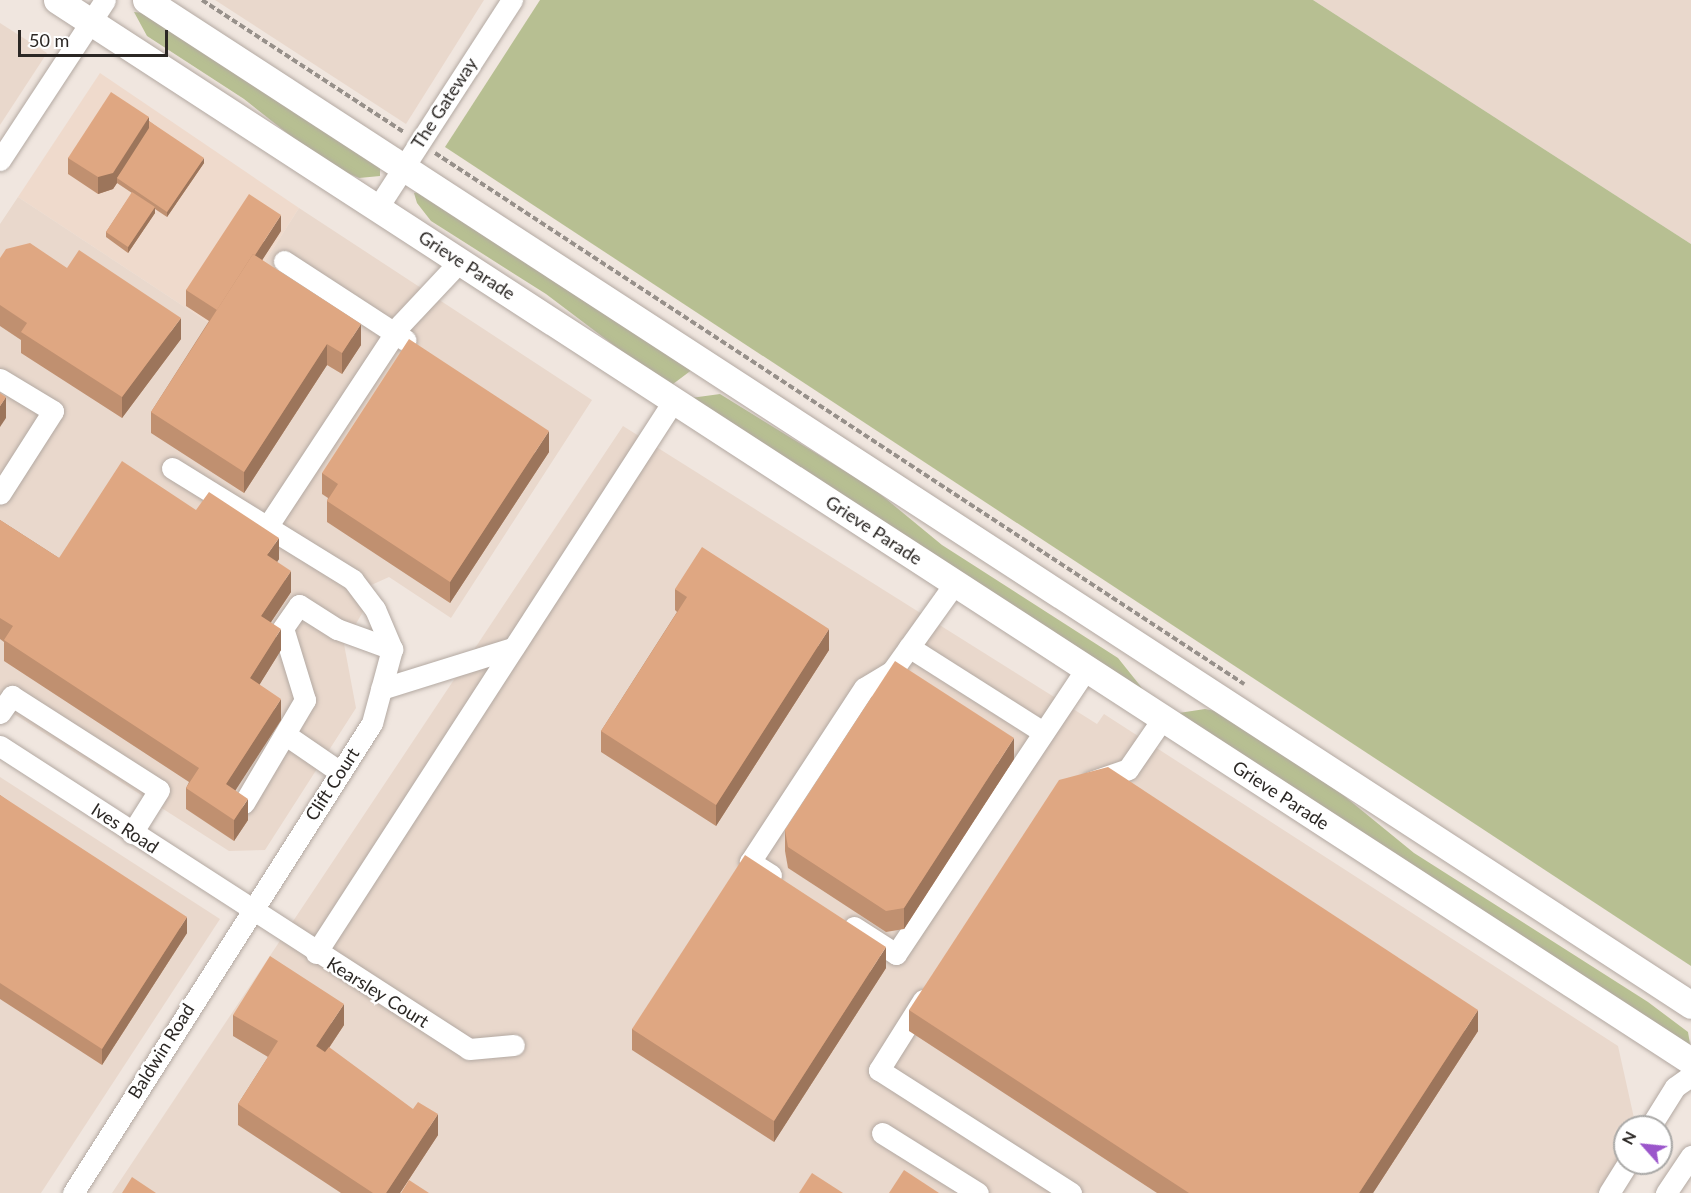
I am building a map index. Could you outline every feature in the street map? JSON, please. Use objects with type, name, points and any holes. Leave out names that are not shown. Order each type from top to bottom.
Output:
[{"type":"main road","name":"Grieve Parade","points":[[57,0],[98,11],[378,207],[1691,1061]]},
{"type":"main road","points":[[146,0],[404,165],[1691,1005]]},
{"type":"street","name":"The Gateway","points":[[378,207],[512,0]]},
{"type":"street","points":[[0,160],[98,11]]},
{"type":"street","points":[[284,261],[424,352]]},
{"type":"street","points":[[267,527],[394,333],[460,261]]},
{"type":"street","points":[[0,379],[53,411],[0,494]]},
{"type":"street","points":[[316,953],[674,400]]},
{"type":"street","points":[[172,468],[353,580],[375,609],[392,649]]},
{"type":"street","points":[[789,886],[750,862],[864,688],[892,671],[955,583]]},
{"type":"street","points":[[244,803],[305,700],[283,628],[299,605],[337,629],[392,649]]},
{"type":"street","points":[[381,689],[513,648]]},
{"type":"street","points":[[909,648],[1043,732]]},
{"type":"street","name":"Clift Court","points":[[249,909],[372,723],[392,649]]},
{"type":"street","points":[[838,917],[896,954],[1086,669]]},
{"type":"street","points":[[0,713],[12,696],[159,790],[132,833]]},
{"type":"street","points":[[1071,788],[1128,769],[1163,718]]},
{"type":"street","points":[[286,735],[340,772]]},
{"type":"street","name":"Ives Road","points":[[0,746],[249,909]]},
{"type":"street","name":"Kearsley Court","points":[[249,909],[469,1049],[514,1045]]},
{"type":"street","name":"Baldwin Road","points":[[73,1193],[249,909]]},
{"type":"street","points":[[935,981],[879,1070],[1071,1193]]},
{"type":"street","points":[[1658,1115],[1675,1087],[1691,1076]]},
{"type":"street","points":[[882,1133],[978,1193]]},
{"type":"street","points":[[1666,1193],[1691,1156]]},
{"type":"street","points":[[1609,1193],[1620,1175]]},
{"type":"path","points":[[202,0],[1252,689]]},
{"type":"shaded area","points":[[215,0],[484,0],[406,124]]},
{"type":"shaded area","points":[[1313,0],[1691,0],[1691,244]]},
{"type":"shaded area","points":[[0,23],[47,53],[0,125]]},
{"type":"shaded area","points":[[100,73],[299,208],[221,331],[18,197]]},
{"type":"shaded area","points":[[18,197],[221,331],[299,208],[592,400],[451,618],[389,577],[356,592],[367,605],[344,644],[356,708],[265,850],[229,851],[0,705],[0,224]]},
{"type":"shaded area","points":[[623,426],[1097,724],[1104,714],[1618,1046],[1633,1115],[1613,1115],[1613,1168],[1597,1193],[112,1193]]},
{"type":"shaded area","points":[[0,777],[220,919],[41,1193],[0,1193]]},
{"type":"green space","points":[[540,0],[1313,0],[1691,244],[1691,966],[445,147]]},
{"type":"green space","points":[[134,12],[144,13],[380,167],[380,176],[359,178],[325,163],[244,99],[147,36]]},
{"type":"green space","points":[[419,192],[693,369],[669,387],[546,294],[431,221],[417,203],[414,193]]},
{"type":"green space","points":[[720,394],[874,489],[942,545],[1118,658],[1146,693],[691,398]]},
{"type":"green space","points":[[1205,709],[1221,712],[1343,795],[1414,853],[1648,1002],[1688,1032],[1691,1050],[1179,713]]},
{"type":"building","points":[[111,92],[149,117],[113,173],[98,177],[68,158]]},
{"type":"building","points":[[149,121],[204,158],[167,212],[117,178],[149,128]]},
{"type":"building","points":[[132,192],[155,207],[128,247],[106,232]]},
{"type":"building","points":[[249,194],[281,215],[217,310],[186,290]]},
{"type":"building","points":[[30,243],[67,268],[79,250],[181,318],[122,397],[21,332],[27,323],[0,305],[0,258],[6,249]]},
{"type":"building","points":[[253,254],[361,324],[342,353],[327,344],[244,472],[151,412]]},
{"type":"building","points":[[409,339],[549,431],[450,582],[327,501],[338,484],[322,473]]},
{"type":"building","points":[[0,393],[6,397],[0,406]]},
{"type":"building","points":[[122,461],[196,510],[209,492],[279,538],[267,555],[291,571],[261,616],[281,629],[250,678],[281,699],[226,784],[248,799],[234,820],[186,788],[199,768],[4,640],[13,626],[0,618],[0,520],[59,558]]},
{"type":"building","points":[[702,547],[829,629],[716,805],[601,731],[687,597],[675,589]]},
{"type":"building","points":[[895,661],[1014,738],[904,908],[886,911],[788,847],[785,830]]},
{"type":"building","points":[[1108,767],[1478,1010],[1359,1193],[1189,1193],[909,1010],[1059,780]]},
{"type":"building","points":[[0,795],[187,917],[102,1049],[0,983]]},
{"type":"building","points":[[745,855],[886,947],[774,1121],[632,1029]]},
{"type":"building","points":[[270,956],[344,1004],[316,1046],[325,1052],[329,1047],[413,1109],[418,1102],[438,1114],[386,1193],[373,1193],[238,1104],[278,1041],[233,1015]]},
{"type":"building","points":[[904,1170],[939,1193],[889,1193]]},
{"type":"building","points":[[812,1173],[843,1193],[799,1193]]},
{"type":"building","points":[[132,1177],[156,1193],[122,1193]]},
{"type":"building","points":[[409,1180],[429,1193],[401,1193]]}]
